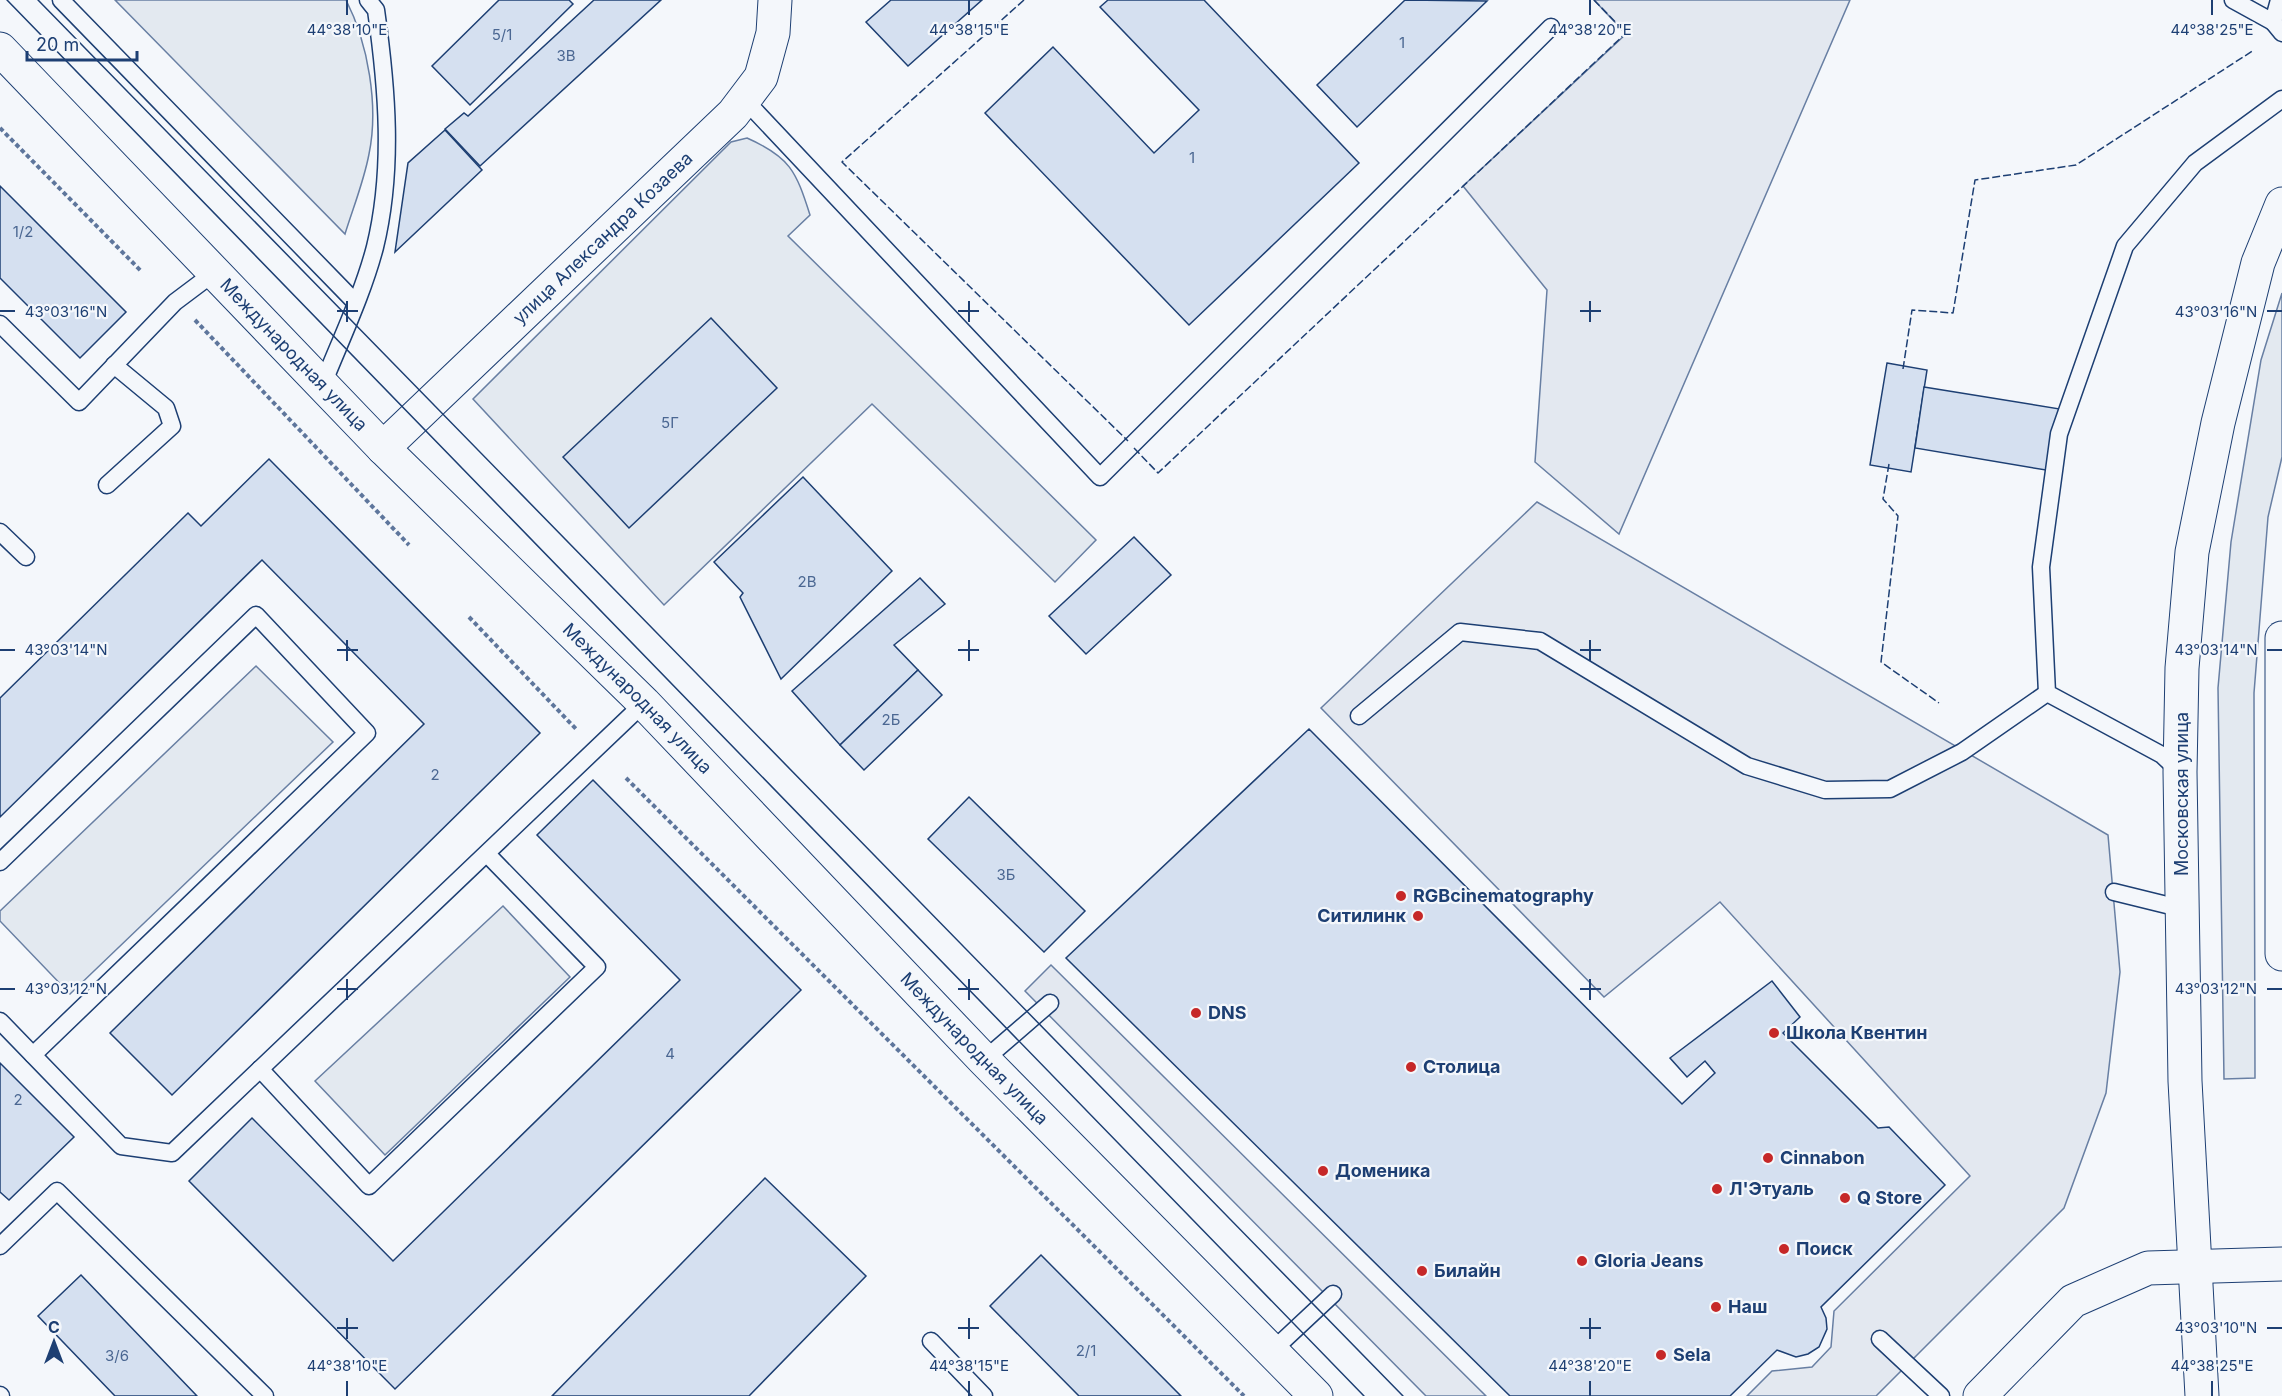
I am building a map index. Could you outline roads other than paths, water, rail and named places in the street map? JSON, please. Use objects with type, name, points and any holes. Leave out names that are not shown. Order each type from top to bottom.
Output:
[{"type":"main road","name":"улица Александра Козаева","points":[[383,448],[707,142],[761,77],[780,6]]},
{"type":"main road","name":"Международная улица","points":[[0,49],[383,448],[644,703],[984,1059],[1316,1396]]},
{"type":"main road","name":"Московская улица","points":[[2202,1396],[2185,1081],[2180,772],[2182,668],[2192,552],[2218,423],[2258,263],[2282,204]]},
{"type":"main road","points":[[2282,638],[2282,954]]},
{"type":"main road","points":[[1980,1396],[2073,1301],[2148,1268],[2282,1264]]},
{"type":"lane","points":[[61,0],[355,302]]},
{"type":"lane","points":[[323,384],[375,247],[386,180],[387,89],[376,10],[368,0]]},
{"type":"lane","points":[[2233,0],[2278,27],[2279,0]]},
{"type":"lane","points":[[744,99],[1100,477],[1551,27]]},
{"type":"lane","points":[[2047,693],[2041,567],[2059,434],[2125,246],[2195,163],[2282,99]]},
{"type":"lane","points":[[0,324],[79,402],[175,302],[215,272]]},
{"type":"lane","points":[[107,485],[172,426],[166,408],[114,365]]},
{"type":"lane","points":[[0,532],[26,557]]},
{"type":"lane","points":[[0,862],[256,615],[367,732],[33,1055]]},
{"type":"lane","points":[[1359,716],[1460,632],[1540,641],[1747,766],[1825,790],[1890,789],[1962,752],[2047,693]]},
{"type":"lane","points":[[2047,693],[2162,755],[2180,772]]},
{"type":"lane","points":[[0,1021],[121,1146],[172,1154],[644,703]]},
{"type":"lane","points":[[260,1069],[369,1186],[597,967],[488,854]]},
{"type":"lane","points":[[2114,892],[2183,909]]},
{"type":"lane","points":[[984,1059],[1050,1003]]},
{"type":"lane","points":[[0,1246],[57,1191],[265,1396]]},
{"type":"lane","points":[[1271,1352],[1333,1294]]},
{"type":"lane","points":[[1880,1339],[1941,1396]]},
{"type":"lane","points":[[931,1341],[984,1396]]},
{"type":"tram line","points":[[7,0],[1364,1396]]},
{"type":"tram line","points":[[38,0],[1403,1396]]},
{"type":"place","name":"RGBcinematography","points":[[1401,896]]},
{"type":"place","name":"Ситилинк","points":[[1418,916]]},
{"type":"place","name":"DNS","points":[[1196,1013]]},
{"type":"place","name":"Школа Квентин","points":[[1774,1033]]},
{"type":"place","name":"Столица","points":[[1411,1067]]},
{"type":"place","name":"Cinnabon","points":[[1768,1158]]},
{"type":"place","name":"Доменика","points":[[1323,1171]]},
{"type":"place","name":"Л'Этуаль","points":[[1717,1189]]},
{"type":"place","name":"Q Store","points":[[1845,1198]]},
{"type":"place","name":"Поиск","points":[[1784,1249]]},
{"type":"place","name":"Gloria Jeans","points":[[1582,1261]]},
{"type":"place","name":"Билайн","points":[[1422,1271]]},
{"type":"place","name":"Наш","points":[[1716,1307]]},
{"type":"place","name":"Sela","points":[[1661,1355]]}]
